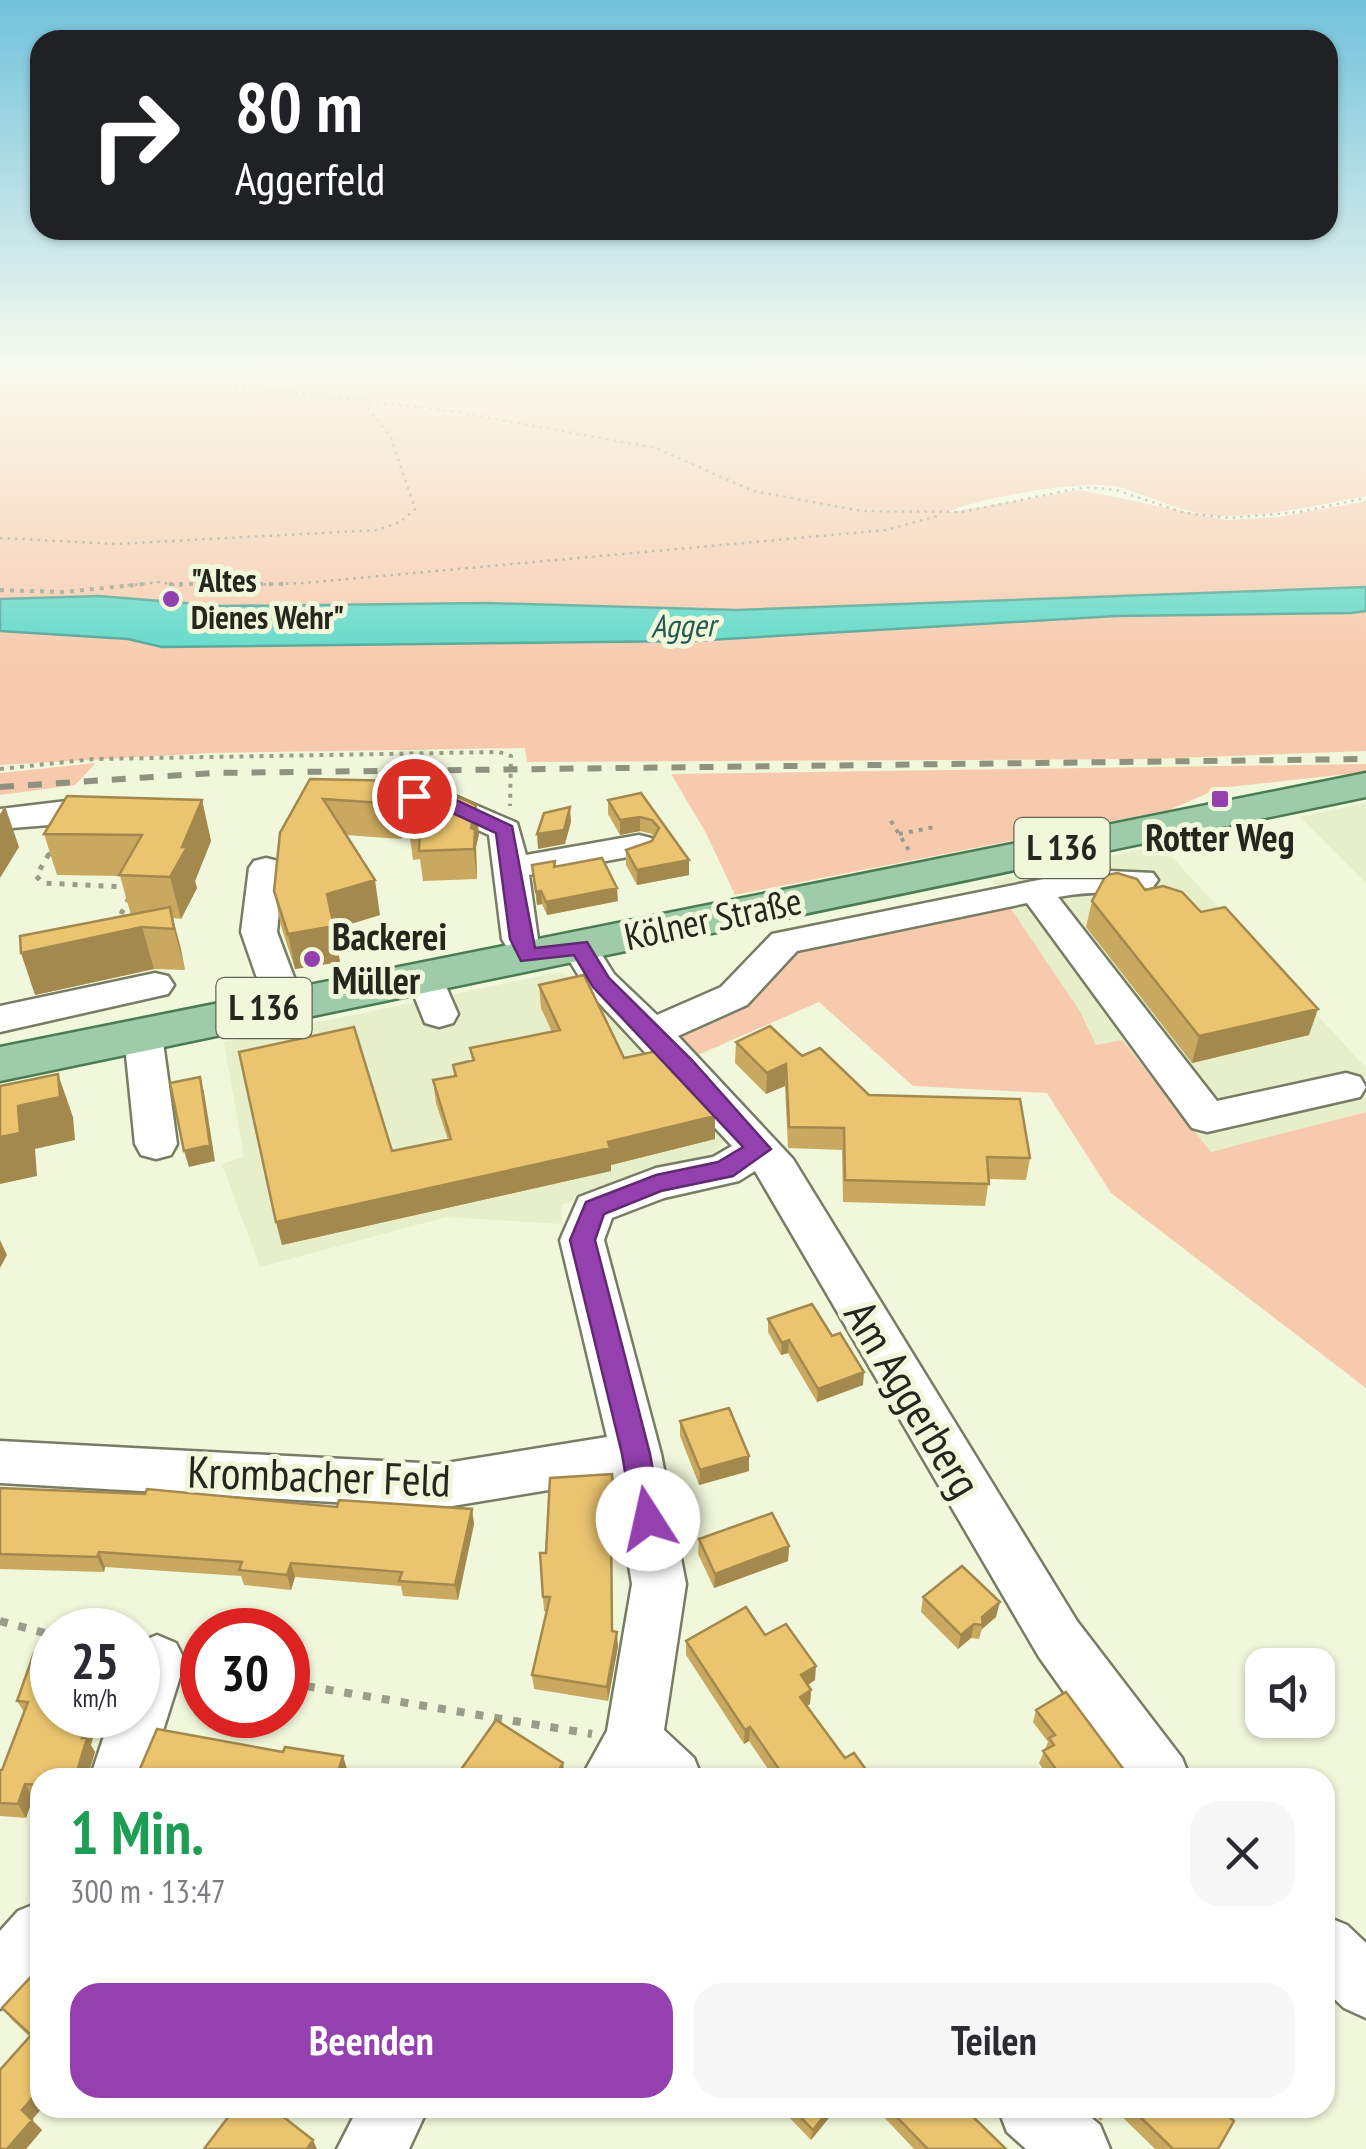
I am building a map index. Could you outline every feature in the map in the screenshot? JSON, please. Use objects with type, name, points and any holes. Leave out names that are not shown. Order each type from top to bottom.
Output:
[{"type":"main road","name":"Kölner Straße","points":[[0,1064],[285,1004],[432,995],[529,956],[1366,785]]},
{"type":"street","points":[[320,799],[393,794],[434,797],[506,830],[520,939],[529,956]]},
{"type":"street","points":[[0,819],[74,810],[148,814]]},
{"type":"street","points":[[510,868],[639,845]]},
{"type":"street","points":[[266,868],[258,932],[285,1004]]},
{"type":"street","points":[[652,1033],[734,996],[786,942],[1088,880],[1141,880]]},
{"type":"street","points":[[1035,890],[1207,1118],[1346,1087]]},
{"type":"street","name":"Am Aggerberg","points":[[580,947],[600,982],[778,1170],[1058,1639],[1153,1768]]},
{"type":"street","points":[[0,1019],[155,985]]},
{"type":"street","points":[[143,1035],[156,1144]]},
{"type":"street","points":[[639,1765],[659,1584],[636,1454],[582,1240],[594,1208],[656,1184],[724,1170],[759,1149]]},
{"type":"street","name":"Krombacher Feld","points":[[3,1456],[440,1486],[636,1454]]},
{"type":"street","points":[[122,1768],[132,1738]]},
{"type":"street","points":[[0,1977],[30,1944]]},
{"type":"street","points":[[1335,1957],[1366,1986]]},
{"type":"street","points":[[371,2149],[389,2118]]},
{"type":"street","points":[[1042,2118],[1076,2149]]},
{"type":"path","points":[[0,538],[112,544],[220,535],[328,536],[382,530],[407,520],[415,510],[402,470]]},
{"type":"path","points":[[709,470],[727,481],[771,495],[902,514],[944,514]]},
{"type":"path","points":[[0,590],[63,592],[160,582],[186,587],[304,584],[430,574],[886,530],[944,514],[1080,488],[1116,490],[1184,512],[1228,518],[1277,516],[1366,498]]},
{"type":"path","points":[[0,769],[94,759],[498,752],[511,756],[510,798]]},
{"type":"path","points":[[74,810],[36,876],[42,883],[134,888],[121,914]]},
{"type":"path","points":[[899,834],[935,827]]},
{"type":"path","points":[[0,1622],[30,1629]]},
{"type":"path","points":[[310,1688],[639,1765]]},
{"type":"shaded area","points":[[0,470],[1366,470],[1366,496],[1239,516],[1207,515],[1102,485],[1005,496],[945,513],[1080,490],[1226,520],[1278,517],[1366,501],[1366,751],[1150,759],[527,762],[525,748],[210,753],[0,765]]},
{"type":"shaded area","points":[[96,763],[75,785],[0,795],[0,773]]},
{"type":"shaded area","points":[[1366,764],[1366,772],[1220,788],[1169,810],[735,895],[706,833],[671,774]]},
{"type":"shaded area","points":[[1366,803],[1366,883],[1300,817]]},
{"type":"shaded area","points":[[1161,845],[1366,1068],[1366,1112],[1211,1153],[1122,1040],[1096,1045],[1080,1011],[992,881]]},
{"type":"shaded area","points":[[1007,903],[1080,1011],[1096,1045],[1122,1040],[1211,1152],[1366,1112],[1366,1388],[1111,1193],[1047,1093],[913,1086],[819,1002],[698,1055],[680,1037],[749,1000],[792,952]]},
{"type":"shaded area","points":[[559,972],[577,980],[722,1130],[723,1142],[716,1151],[704,1160],[631,1176],[561,1205],[562,1224],[446,1217],[260,1267],[222,1164],[244,1157],[224,1042]]},
{"type":"water","name":"Agger","points":[[1366,587],[1366,611],[1351,613],[1116,616],[691,641],[162,647],[128,639],[0,631],[0,599],[99,596],[222,606],[487,603],[737,610]]},
{"type":"building","points":[[310,779],[404,781],[396,804],[323,799],[375,880],[327,894],[334,926],[288,934],[274,891],[280,833]]},
{"type":"building","points":[[409,791],[461,798],[476,805],[471,828],[475,830],[474,849],[419,851],[420,829],[409,830]]},
{"type":"building","points":[[641,793],[689,860],[637,870],[626,850],[652,841],[659,828],[652,820],[640,817],[620,820],[608,800]]},
{"type":"building","points":[[67,796],[202,800],[182,847],[187,847],[170,877],[119,875],[142,835],[44,834]]},
{"type":"building","points":[[570,807],[564,830],[537,834],[544,813]]},
{"type":"building","points":[[602,858],[617,888],[546,902],[541,891],[536,892],[532,865],[555,861],[554,867]]},
{"type":"building","points":[[1117,873],[1137,879],[1145,890],[1163,886],[1182,892],[1201,912],[1225,907],[1318,1009],[1199,1036],[1092,901],[1106,875]]},
{"type":"building","points":[[170,907],[174,929],[142,927],[21,953],[20,936]]},
{"type":"building","points":[[584,975],[624,1058],[657,1051],[715,1116],[608,1142],[610,1148],[276,1222],[239,1052],[354,1027],[392,1151],[451,1139],[433,1080],[456,1076],[453,1065],[474,1060],[470,1048],[560,1030],[539,985]]},
{"type":"building","points":[[770,1026],[802,1056],[820,1048],[869,1095],[1020,1099],[1030,1158],[987,1157],[989,1184],[845,1180],[844,1128],[789,1127],[786,1064],[767,1073],[736,1042]]},
{"type":"building","points":[[58,1074],[60,1097],[18,1106],[20,1133],[0,1137],[0,1086]]},
{"type":"building","points":[[200,1077],[210,1145],[184,1151],[170,1083]]},
{"type":"building","points":[[812,1304],[832,1336],[840,1333],[864,1372],[818,1389],[789,1340],[782,1343],[768,1319]]},
{"type":"building","points":[[729,1408],[749,1456],[700,1470],[680,1421]]},
{"type":"building","points":[[612,1474],[616,1523],[611,1523],[612,1631],[617,1632],[607,1687],[532,1675],[550,1597],[543,1597],[540,1553],[546,1553],[550,1478]]},
{"type":"building","points":[[0,1488],[145,1494],[147,1489],[337,1507],[339,1500],[472,1509],[455,1585],[399,1581],[402,1572],[291,1563],[287,1575],[239,1570],[242,1562],[99,1552],[97,1557],[0,1554]]},
{"type":"building","points":[[772,1513],[789,1546],[715,1574],[699,1539]]},
{"type":"building","points":[[962,1566],[1000,1602],[982,1617],[983,1625],[974,1624],[961,1635],[923,1597]]},
{"type":"building","points":[[746,1607],[765,1635],[786,1624],[816,1666],[801,1675],[811,1690],[800,1697],[845,1758],[854,1753],[865,1768],[778,1768],[750,1727],[745,1730],[686,1641]]},
{"type":"building","points":[[30,1664],[30,1738],[87,1738],[78,1768],[30,1768],[30,1784],[25,1784],[18,1804],[0,1803],[0,1770],[28,1702],[17,1701]]},
{"type":"building","points":[[1066,1692],[1123,1768],[1055,1768],[1043,1751],[1054,1745],[1049,1738],[1055,1735],[1036,1710]]},
{"type":"building","points":[[496,1720],[563,1763],[560,1768],[462,1768]]},
{"type":"building","points":[[160,1730],[180,1733],[180,1738],[343,1756],[339,1768],[140,1768],[153,1738],[160,1738]]},
{"type":"building","points":[[30,1978],[30,2034],[2,2008]]},
{"type":"building","points":[[30,2036],[30,2101],[22,2110],[32,2120],[7,2149],[0,2149],[0,2070]]},
{"type":"building","points":[[227,2118],[285,2118],[313,2140],[307,2149],[204,2149]]},
{"type":"building","points":[[802,2118],[822,2118],[813,2130]]},
{"type":"building","points":[[898,2118],[974,2118],[1006,2149],[928,2149]]},
{"type":"building","points":[[1141,2118],[1234,2121],[1218,2149],[1173,2149]]},
{"type":"railway","points":[[0,787],[213,773],[1366,759]]},
{"type":"place","name":"\"Altes Dienes Wehr\"","points":[[171,599]]},
{"type":"place","name":"Rotter Weg","points":[[1220,799]]},
{"type":"place","name":"Backerei Müller","points":[[312,959]]},
{"type":"route","points":[[414,796],[434,797],[506,830],[520,939],[529,956],[580,947],[600,982],[684,1065],[759,1149],[724,1170],[656,1184],[594,1208],[582,1240],[636,1454],[648,1519]]}]
